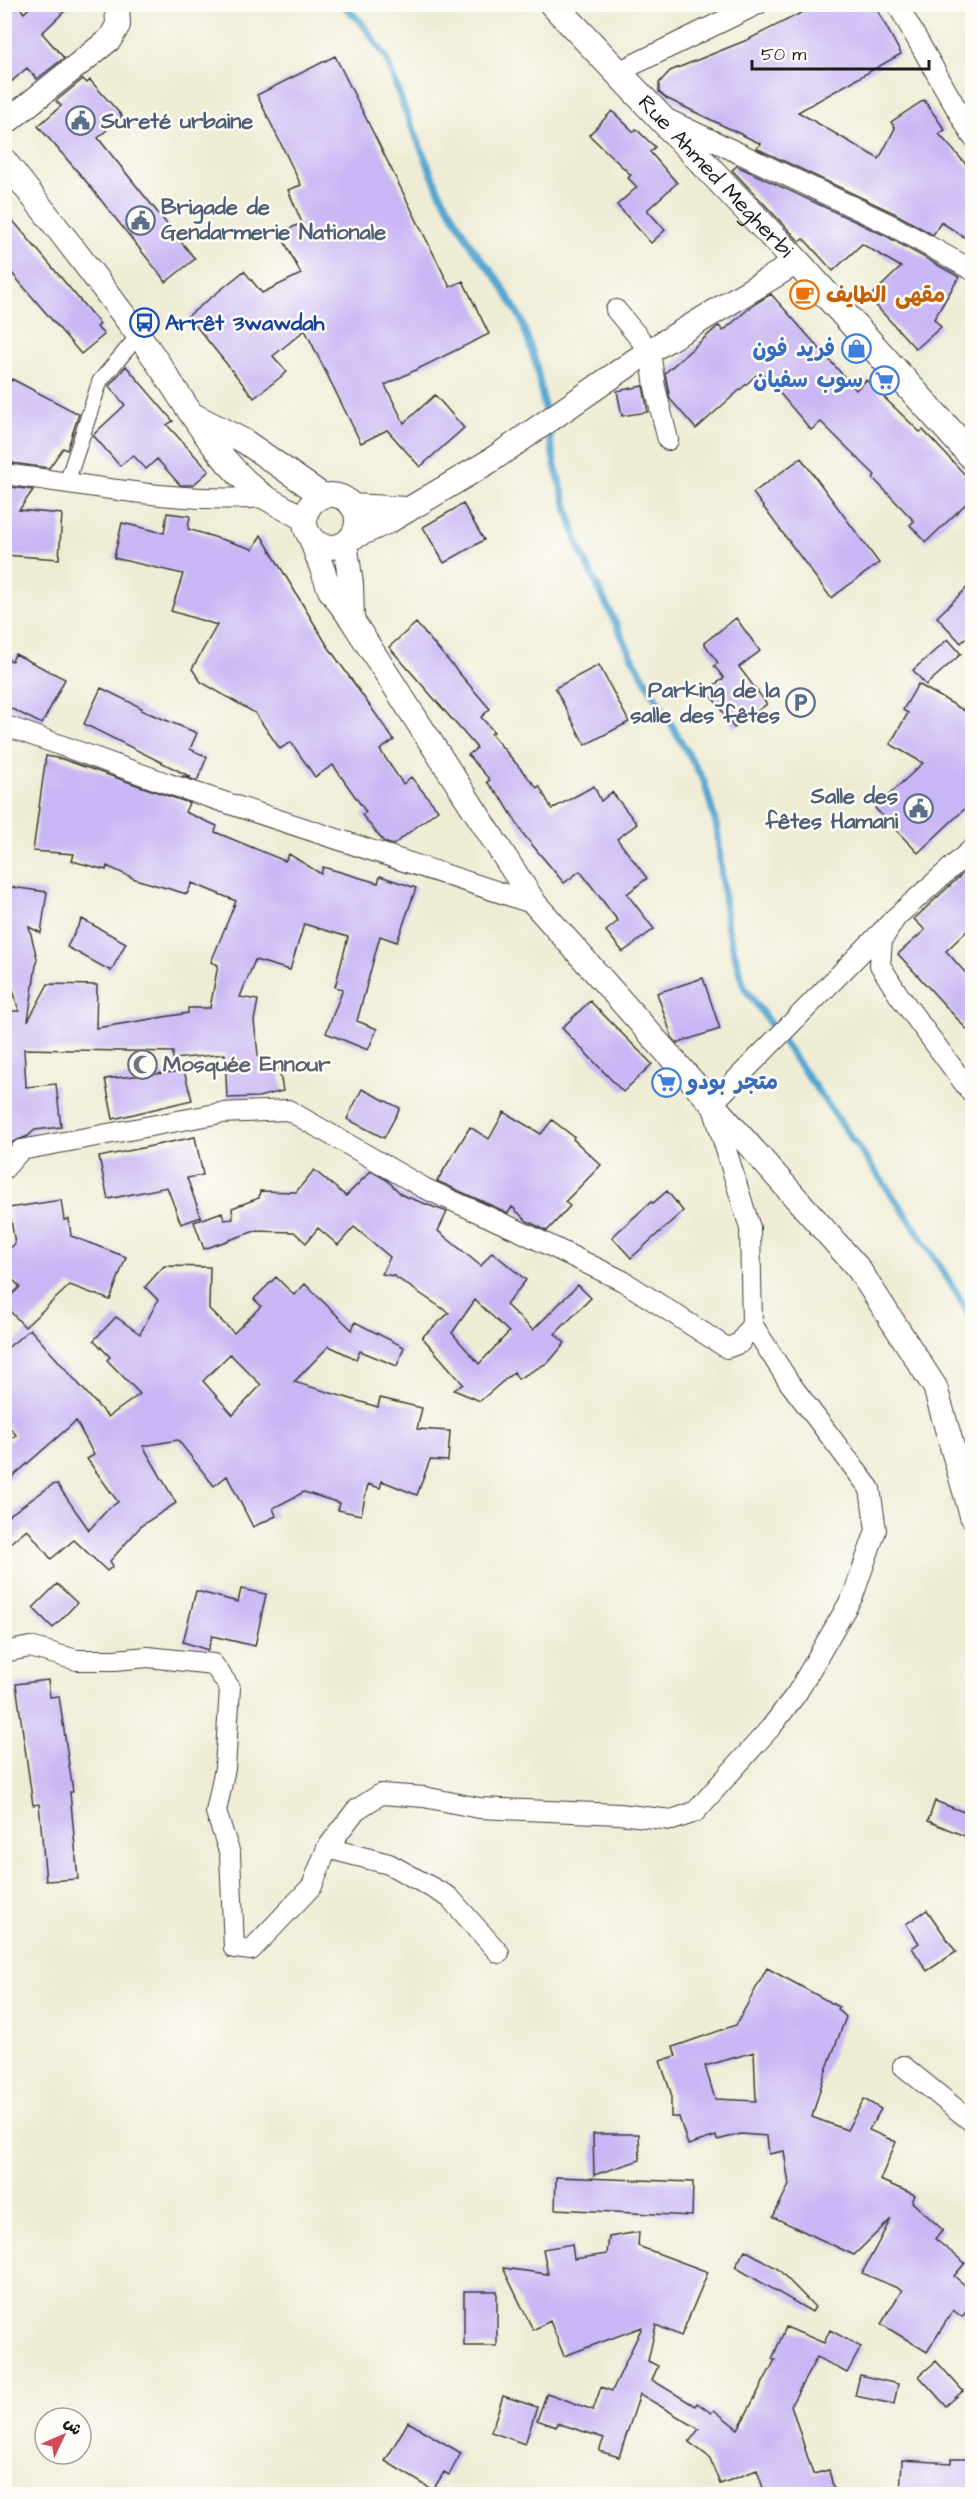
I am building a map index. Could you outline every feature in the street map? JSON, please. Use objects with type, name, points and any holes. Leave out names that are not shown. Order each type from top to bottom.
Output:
[{"type":"main road","name":"Rue Ahmed Megherbi","points":[[553,4],[652,112],[796,262],[972,456]]},
{"type":"main road","points":[[943,423],[972,436]]},
{"type":"street","points":[[4,124],[110,39],[118,25],[117,4]]},
{"type":"street","points":[[616,73],[758,4]]},
{"type":"street","points":[[897,4],[972,136]]},
{"type":"street","points":[[652,112],[891,225],[972,270]]},
{"type":"street","points":[[4,160],[139,335],[206,438],[239,474],[265,497],[308,528],[322,545],[338,546],[371,531],[490,461],[647,353],[796,262]]},
{"type":"street","points":[[616,310],[647,353],[668,440]]},
{"type":"street","points":[[67,482],[100,381],[139,335]]},
{"type":"street","points":[[193,415],[244,441],[323,496],[338,496],[352,506],[407,509]]},
{"type":"street","points":[[4,474],[177,497],[230,500],[265,497]]},
{"type":"street","points":[[323,496],[311,505],[308,528],[330,590],[352,620],[535,904],[858,1268],[935,1388],[972,1516]]},
{"type":"street","points":[[352,506],[357,522],[348,540],[352,620]]},
{"type":"street","points":[[4,725],[169,784],[535,904]]},
{"type":"street","points":[[712,1104],[896,917],[972,849]]},
{"type":"street","points":[[896,917],[882,940],[880,965],[898,994],[972,1094]]},
{"type":"street","points":[[4,1652],[30,1647],[77,1660],[148,1657],[213,1664],[230,1688],[225,1768],[216,1812],[230,1854],[234,1948],[251,1950],[312,1886],[327,1848],[356,1810],[381,1794],[424,1797],[479,1808],[607,1813],[672,1820],[695,1812],[772,1726],[797,1692],[853,1596],[876,1530],[870,1489],[789,1382],[752,1324],[750,1228],[712,1104]]},
{"type":"street","points":[[4,1169],[21,1150],[221,1113],[288,1110],[424,1188],[622,1281],[727,1348],[740,1343],[752,1324]]},
{"type":"street","points":[[327,1848],[389,1864],[449,1897],[499,1953]]},
{"type":"street","points":[[903,2066],[972,2122]]},
{"type":"building","points":[[4,4],[16,9],[19,6],[24,13],[33,4],[72,4],[42,33],[64,58],[37,79],[27,68],[4,88]]},
{"type":"building","points":[[819,4],[874,4],[901,54],[798,112],[879,159],[895,128],[891,122],[924,100],[945,130],[939,134],[972,171],[972,242],[941,222],[933,235],[896,214],[756,148],[761,144],[666,98],[659,92],[659,83],[670,71],[747,40]]},
{"type":"building","points":[[335,56],[450,287],[463,281],[489,334],[385,385],[404,423],[435,395],[464,428],[420,467],[387,430],[361,443],[305,330],[273,356],[287,372],[254,398],[188,316],[244,271],[262,293],[301,274],[280,233],[302,223],[288,190],[301,185],[257,95]]},
{"type":"building","points":[[83,79],[87,83],[90,80],[122,116],[98,138],[195,259],[166,282],[85,180],[38,126],[61,106],[56,101]]},
{"type":"building","points":[[612,111],[634,132],[636,129],[655,147],[650,152],[677,183],[647,210],[665,230],[651,243],[617,205],[637,187],[628,178],[631,175],[589,135]]},
{"type":"building","points":[[737,166],[886,236],[959,277],[934,319],[941,327],[916,349],[869,298],[901,267],[862,244],[833,271],[804,239],[800,242],[732,170]]},
{"type":"building","points":[[4,210],[100,324],[97,327],[104,335],[81,354],[4,264]]},
{"type":"building","points":[[771,294],[856,390],[866,380],[920,432],[923,430],[972,482],[972,498],[926,542],[910,525],[914,521],[873,478],[875,475],[821,422],[811,430],[761,371],[696,429],[670,399],[665,373],[717,327],[719,326],[723,331],[753,305]]},
{"type":"building","points":[[126,366],[173,421],[167,425],[209,471],[193,485],[180,485],[157,459],[146,469],[133,455],[120,466],[93,435],[125,405],[109,386]]},
{"type":"building","points":[[12,379],[79,414],[67,450],[63,448],[49,468],[4,462],[4,393]]},
{"type":"building","points":[[643,386],[648,412],[622,416],[617,391]]},
{"type":"building","points":[[801,458],[879,563],[831,598],[753,493]]},
{"type":"building","points":[[4,486],[33,490],[19,510],[62,514],[59,559],[4,555]]},
{"type":"building","points":[[463,504],[484,540],[444,563],[423,527]]},
{"type":"building","points":[[167,513],[190,516],[188,529],[253,549],[261,535],[327,645],[394,740],[380,750],[403,784],[411,777],[438,810],[393,845],[384,842],[362,815],[366,812],[333,765],[315,777],[291,742],[280,749],[255,713],[201,682],[192,669],[217,625],[171,611],[183,574],[114,558],[122,523],[164,533]]},
{"type":"building","points":[[972,583],[972,632],[961,643],[937,617]]},
{"type":"building","points":[[736,618],[760,651],[739,667],[767,704],[734,728],[707,690],[724,678],[714,666],[718,663],[704,643]]},
{"type":"building","points":[[416,623],[490,709],[481,717],[494,732],[491,734],[537,788],[539,786],[552,809],[594,786],[601,801],[612,792],[637,824],[617,839],[647,878],[627,894],[654,929],[623,952],[606,931],[618,921],[580,871],[564,883],[524,835],[504,802],[487,782],[490,780],[468,755],[477,748],[389,647]]},
{"type":"building","points":[[948,639],[961,654],[926,685],[913,670]]},
{"type":"building","points":[[15,654],[65,679],[42,724],[4,705],[4,658],[12,661]]},
{"type":"building","points":[[599,665],[629,722],[585,745],[555,688]]},
{"type":"building","points":[[918,684],[972,715],[972,802],[918,853],[875,808],[923,763],[890,744],[908,713],[903,710]]},
{"type":"building","points":[[101,688],[142,708],[141,710],[197,733],[190,749],[207,757],[197,781],[182,776],[191,777],[84,724]]},
{"type":"building","points":[[46,756],[62,759],[189,803],[185,812],[217,826],[215,832],[285,861],[289,854],[321,874],[323,867],[378,883],[380,876],[416,888],[397,942],[380,936],[357,1021],[377,1029],[368,1050],[326,1033],[343,989],[335,987],[348,937],[304,924],[290,970],[255,960],[240,997],[258,1000],[254,1021],[260,1071],[279,1068],[283,1091],[258,1097],[227,1098],[225,1054],[173,1059],[173,1052],[24,1049],[26,1087],[56,1084],[61,1127],[35,1130],[28,1136],[13,1142],[4,1150],[4,1011],[19,1011],[4,957],[4,886],[47,892],[41,933],[29,927],[37,958],[28,1021],[48,984],[97,985],[96,1028],[188,1013],[188,1008],[210,1008],[218,965],[211,962],[236,901],[192,883],[187,894],[135,879],[107,866],[106,870],[72,861],[74,854],[33,851]]},
{"type":"building","points":[[972,865],[972,926],[946,951],[972,980],[972,1035],[898,954],[925,930],[914,919]]},
{"type":"building","points":[[82,919],[126,943],[111,971],[67,947]]},
{"type":"building","points":[[703,978],[720,1029],[677,1043],[672,1037],[657,993]]},
{"type":"building","points":[[590,1001],[652,1064],[623,1092],[562,1028]]},
{"type":"building","points":[[184,1071],[192,1100],[113,1119],[105,1079]]},
{"type":"building","points":[[362,1089],[400,1108],[384,1138],[347,1119]]},
{"type":"building","points":[[504,1112],[541,1134],[552,1120],[574,1137],[573,1139],[601,1165],[565,1202],[570,1206],[547,1231],[527,1221],[512,1207],[508,1213],[437,1181],[470,1127],[489,1139]]},
{"type":"building","points":[[195,1137],[203,1175],[187,1178],[201,1217],[181,1224],[167,1187],[108,1199],[99,1157]]},
{"type":"building","points":[[314,1170],[346,1196],[371,1171],[387,1180],[402,1195],[447,1212],[438,1231],[481,1266],[492,1252],[526,1280],[506,1305],[533,1330],[578,1285],[591,1298],[555,1334],[565,1343],[549,1362],[518,1379],[514,1372],[480,1401],[454,1390],[463,1384],[422,1337],[449,1313],[394,1276],[382,1274],[390,1257],[354,1227],[338,1245],[318,1228],[306,1243],[294,1232],[255,1231],[204,1249],[194,1222],[222,1212],[224,1220],[233,1219],[232,1208],[259,1198],[260,1191],[296,1192]],"holes":[[[475,1300],[509,1332],[479,1364],[452,1333]]]},
{"type":"building","points":[[667,1191],[683,1211],[631,1258],[612,1237],[651,1202],[653,1203]]},
{"type":"building","points":[[61,1200],[64,1220],[69,1219],[71,1236],[126,1257],[110,1300],[70,1285],[25,1327],[4,1305],[4,1302],[20,1287],[4,1271],[4,1253],[15,1244],[9,1208]]},
{"type":"building","points":[[164,1266],[210,1267],[209,1309],[234,1333],[261,1306],[254,1299],[276,1277],[294,1295],[305,1284],[352,1330],[355,1322],[404,1347],[397,1366],[360,1351],[356,1359],[329,1346],[294,1382],[378,1407],[380,1398],[422,1408],[417,1429],[450,1431],[448,1461],[430,1460],[417,1495],[382,1481],[380,1488],[368,1484],[361,1515],[338,1510],[340,1503],[304,1492],[273,1508],[276,1516],[253,1527],[227,1476],[214,1486],[178,1440],[143,1446],[176,1503],[142,1525],[110,1561],[113,1566],[107,1571],[74,1540],[51,1559],[27,1529],[4,1548],[4,1519],[52,1485],[57,1484],[89,1530],[109,1508],[118,1502],[87,1459],[94,1455],[76,1421],[4,1484],[4,1446],[16,1435],[4,1421],[4,1351],[30,1329],[108,1417],[140,1394],[107,1360],[110,1357],[94,1340],[116,1317],[140,1334],[158,1300],[145,1287]],"holes":[[[230,1354],[261,1385],[233,1415],[203,1381]]]},
{"type":"building","points":[[57,1584],[77,1603],[53,1628],[33,1608]]},
{"type":"building","points":[[241,1589],[266,1594],[255,1646],[212,1636],[208,1650],[183,1642],[196,1591],[238,1602]]},
{"type":"building","points":[[48,1680],[50,1697],[59,1696],[73,1792],[70,1792],[78,1879],[46,1881],[39,1804],[33,1805],[16,1684]]},
{"type":"building","points":[[935,1801],[972,1815],[972,1839],[928,1821]]},
{"type":"building","points":[[927,1910],[956,1952],[927,1971],[912,1948],[919,1943],[906,1924]]},
{"type":"building","points":[[767,1968],[839,2007],[838,2009],[846,2017],[824,2076],[812,2117],[847,2130],[864,2099],[881,2109],[869,2130],[896,2142],[880,2180],[915,2195],[912,2202],[943,2230],[935,2239],[965,2263],[954,2276],[972,2291],[972,2304],[962,2317],[953,2310],[927,2352],[881,2324],[902,2290],[862,2273],[891,2219],[854,2255],[773,2217],[789,2185],[784,2151],[769,2154],[767,2136],[741,2134],[717,2140],[716,2136],[688,2145],[679,2117],[671,2117],[671,2093],[660,2061],[676,2056],[673,2047],[736,2025]],"holes":[[[754,2052],[756,2101],[715,2099],[705,2066]]]},
{"type":"building","points":[[593,2134],[639,2134],[640,2160],[594,2175]]},
{"type":"building","points":[[556,2177],[693,2182],[692,2216],[555,2209]]},
{"type":"building","points":[[639,2232],[638,2246],[708,2272],[681,2336],[656,2325],[648,2361],[658,2366],[652,2380],[695,2406],[697,2403],[711,2413],[714,2410],[738,2429],[775,2360],[772,2359],[786,2327],[824,2343],[830,2330],[861,2347],[847,2373],[817,2357],[791,2405],[813,2474],[829,2470],[835,2494],[765,2494],[757,2470],[720,2484],[709,2457],[689,2442],[699,2429],[640,2394],[619,2457],[599,2451],[604,2438],[557,2423],[556,2427],[537,2420],[547,2393],[593,2410],[601,2387],[612,2391],[642,2327],[564,2356],[550,2321],[533,2330],[503,2268],[548,2274],[543,2249],[572,2244],[574,2259],[607,2254],[609,2237]]},
{"type":"building","points":[[745,2250],[778,2269],[815,2307],[812,2312],[735,2267]]},
{"type":"building","points":[[464,2291],[497,2291],[497,2346],[464,2346]]},
{"type":"building","points":[[936,2361],[963,2391],[946,2406],[919,2376]]},
{"type":"building","points":[[860,2375],[898,2384],[894,2404],[855,2396]]},
{"type":"building","points":[[503,2396],[537,2407],[525,2444],[491,2432]]},
{"type":"building","points":[[408,2422],[461,2453],[449,2475],[444,2472],[433,2490],[385,2461]]},
{"type":"building","points":[[951,2459],[972,2459],[972,2494],[900,2494],[902,2460],[951,2463]]},
{"type":"waterway","points":[[342,4],[361,22],[386,57],[438,189],[472,247],[499,281],[521,319],[536,364],[546,416]]},
{"type":"waterway","points":[[548,427],[555,466],[579,548],[631,655],[704,781],[717,828],[727,926],[744,987],[912,1223],[957,1293],[972,1321]]},
{"type":"place","name":"Sureté urbaine","points":[[80,121]]},
{"type":"place","name":"Brigade de Gendarmerie Nationale","points":[[140,220]]},
{"type":"place","name":"مقهى الطايف","points":[[805,295]]},
{"type":"place","name":"Arrêt 3wawdah","points":[[144,323]]},
{"type":"place","name":"فريد فون","points":[[856,349]]},
{"type":"place","name":"سوب سفيان","points":[[884,380]]},
{"type":"place","name":"Parking de la salle des fêtes","points":[[801,703]]},
{"type":"place","name":"Salle des fêtes Hamani","points":[[919,809]]},
{"type":"place","name":"Mosquée Ennour","points":[[142,1064]]},
{"type":"place","name":"متجر بودو","points":[[666,1082]]}]
